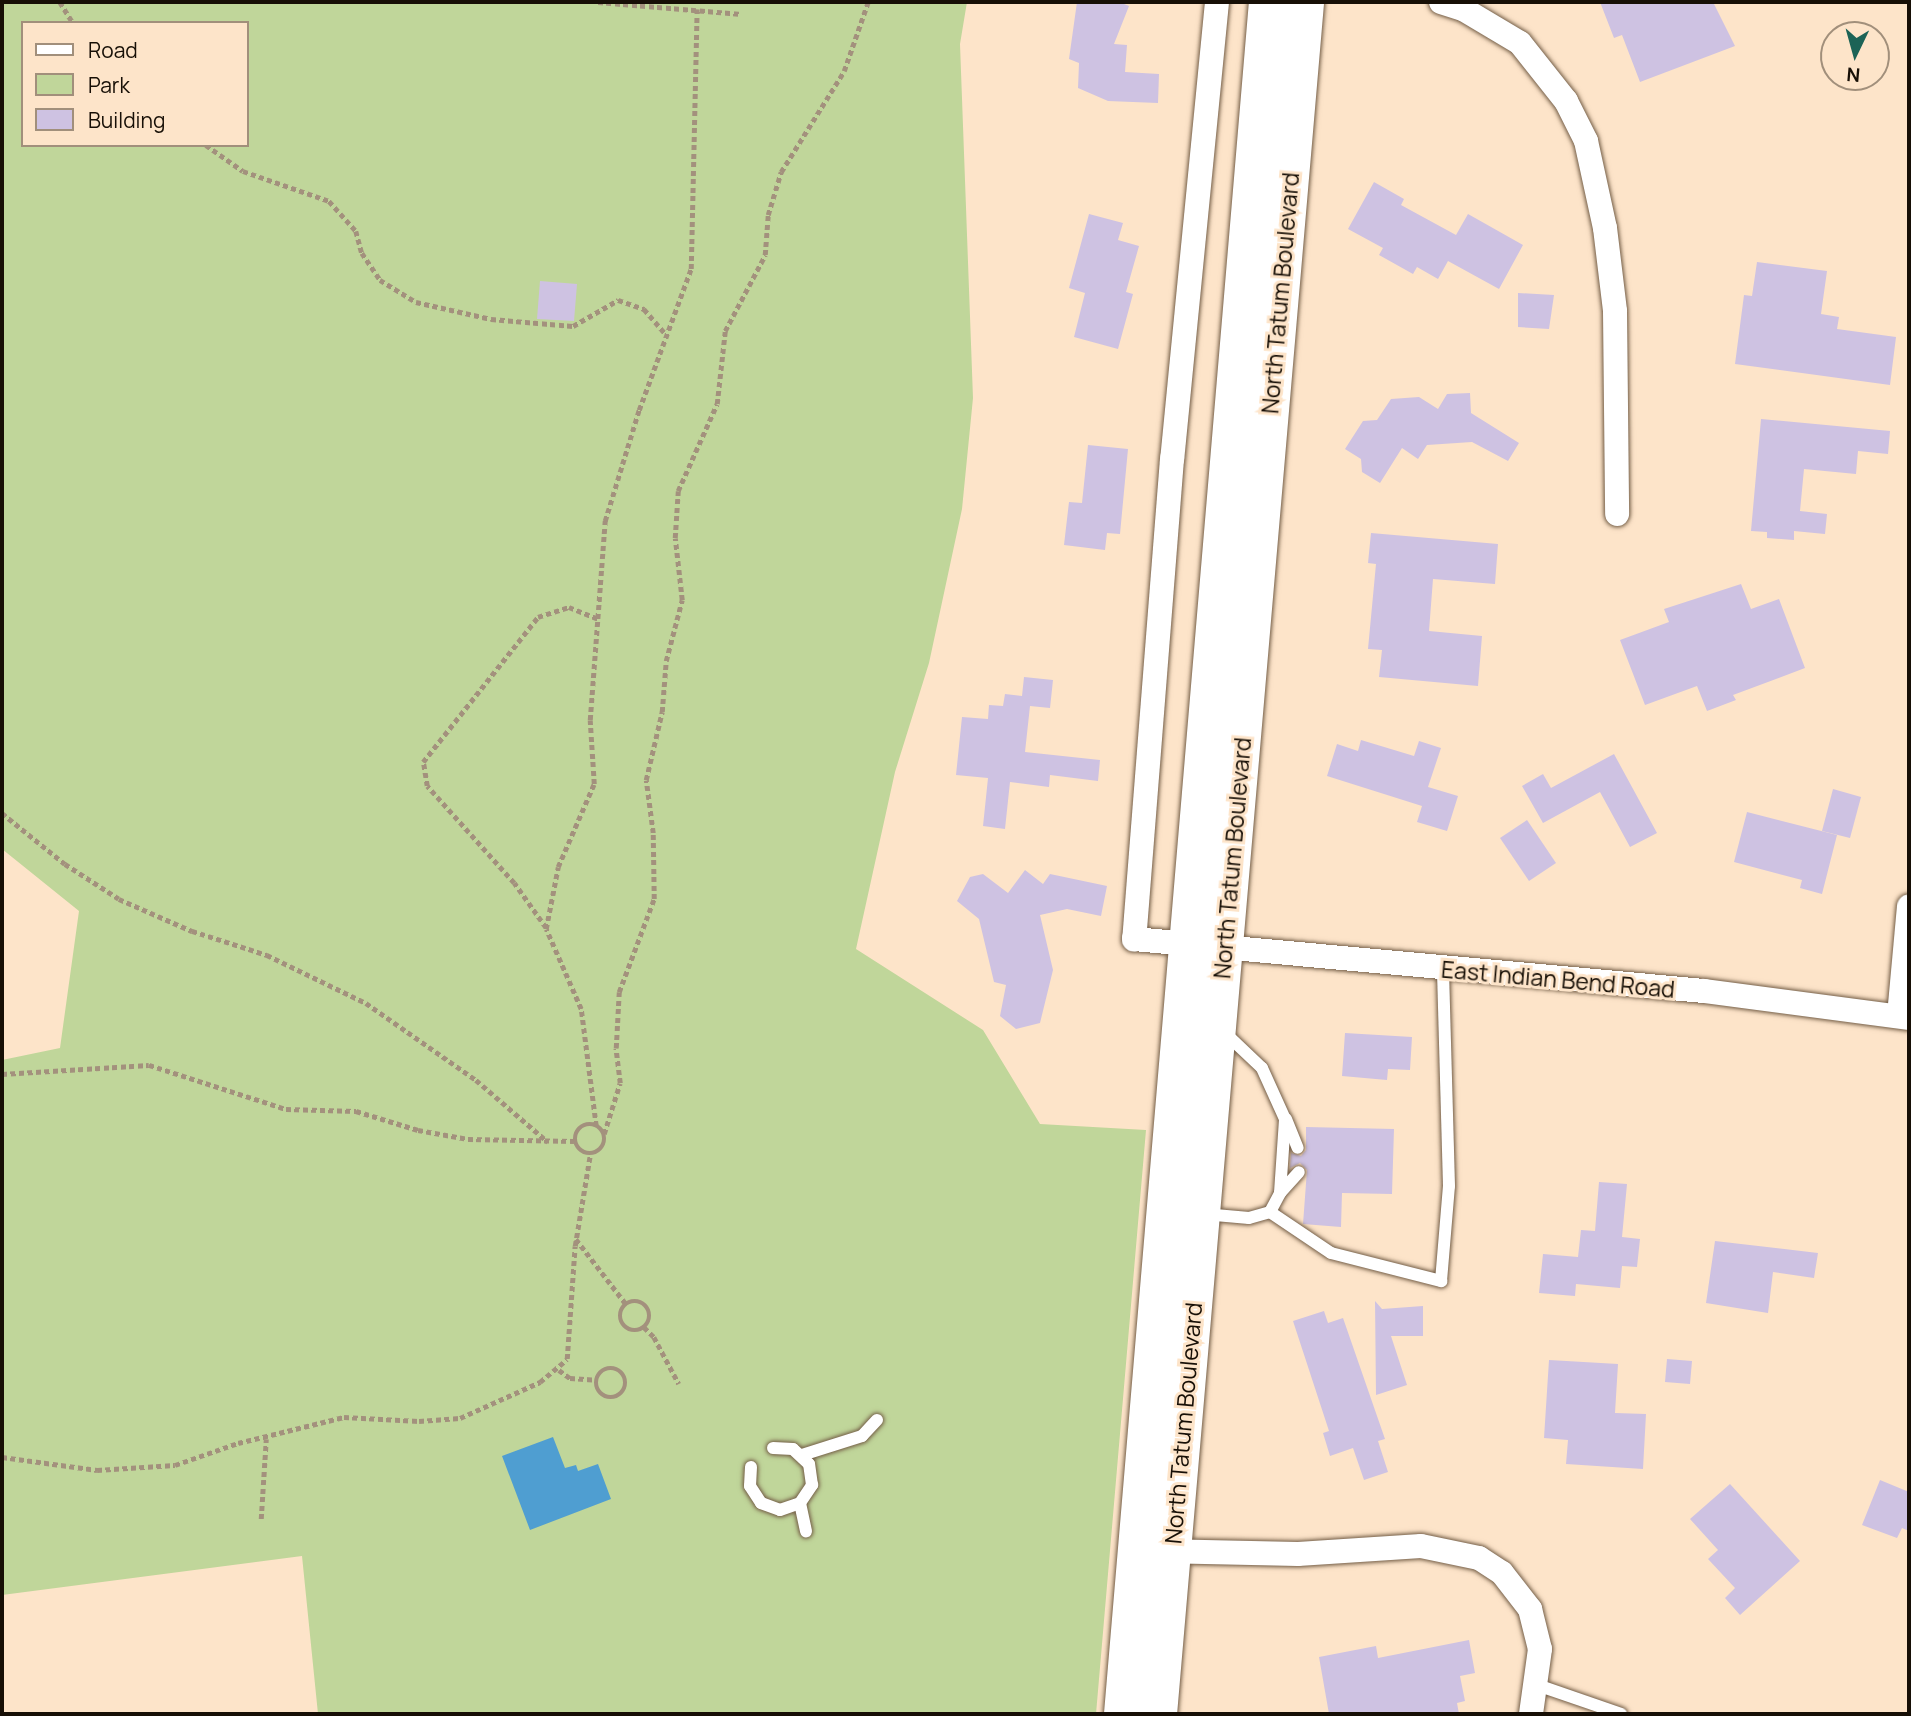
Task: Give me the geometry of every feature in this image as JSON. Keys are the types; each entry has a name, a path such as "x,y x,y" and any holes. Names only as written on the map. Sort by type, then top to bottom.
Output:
{"main road":[{"name":"North Tatum Boulevard","path":"1123,1714 1154,1551 1202,1214 1218,1026 1206,948 1268,2"},
{"name":"North Tatum Boulevard","path":"1158,1714 1154,1551 1206,948 1305,2"}],"street":[{"name":"North Tatum Boulevard","path":"1206,948 1134,939 1172,459 1217,2"},
{"path":"1441,2 1463,9 1520,43 1551,78 1586,141 1603,217 1615,311 1617,514"},
{"path":"1904,1017 1909,906"},
{"name":"East Indian Bend Road","path":"1206,948 1704,991 1904,1017"},
{"path":"1154,1551 1449,1549 1479,1558 1502,1573 1530,1609 1540,1649 1531,1714"}],"lane":[{"path":"1270,1212 1331,1253 1441,1280 1449,1186 1443,969"},
{"path":"1218,1026 1262,1068 1298,1148"},
{"path":"1280,1193 1285,1119"},
{"path":"1202,1214 1249,1218 1270,1212 1280,1193 1298,1172"},
{"path":"802,1455 853,1440 877,1420"},
{"path":"751,1466 750,1486 761,1503 780,1510 800,1503 808,1495 812,1474 802,1455 793,1449 773,1448"},
{"path":"800,1503 806,1531"},
{"path":"1537,1685 1586,1708 1621,1714"}],"path":[{"path":"60,2 72,21"},
{"path":"598,2 741,14"},
{"path":"590,1154 602,1148 620,1083 616,1048 619,992 654,899 653,833 646,780 662,712 666,661 682,600 676,538 678,491 717,404 726,331 759,272 781,173 844,71 868,2"},
{"path":"546,929 558,867 594,784 590,720 605,521 666,334 691,268 697,9"},
{"path":"209,147 243,171 329,201 356,231 362,253 380,280 416,302 491,319 573,326 618,299 645,309 666,334"},
{"path":"598,619 569,607 538,617 423,762 427,786 514,883 546,929 581,1009 596,1126 604,1134"},
{"path":"2,813 65,864 119,899 192,931 267,955 366,1003 476,1080 548,1142"},
{"path":"2,1074 149,1065 286,1108 356,1111 418,1130 468,1139 574,1141 590,1154"},
{"path":"574,1141 580,1128 596,1126"},
{"path":"2,1457 87,1469 139,1469 175,1465 238,1443 266,1439 344,1417 419,1422 460,1418 559,1370 571,1339 576,1238 590,1154"},
{"path":"576,1238 626,1304"},
{"path":"644,1328 648,1308 636,1301 626,1304 620,1313 624,1326 644,1328 654,1337 679,1384"},
{"path":"559,1370 570,1378 596,1380 612,1368 624,1376 625,1390 607,1397 596,1380"},
{"path":"261,1519 266,1439"}],"green space":[{"path":"2,2 967,2 960,44 973,398 962,509 929,663 895,772 856,949 983,1030 1040,1124 1146,1130 1096,1714 318,1714 302,1556 2,1595 2,1060 60,1048 79,911 2,849"}],"water":[{"path":"553,1437 565,1468 576,1465 578,1471 598,1464 611,1499 530,1530 502,1456"}],"building":[{"path":"1077,2 1119,2 1129,6 1114,44 1127,45 1125,72 1159,74 1158,103 1108,101 1078,88 1079,63 1069,59"},
{"path":"1600,2 1713,2 1735,46 1640,82 1622,35 1614,38"},
{"path":"1374,182 1404,199 1401,205 1456,235 1468,214 1523,245 1499,289 1448,261 1438,279 1417,267 1413,274 1379,255 1383,248 1348,229"},
{"path":"1089,214 1123,223 1118,240 1139,246 1126,292 1133,294 1118,349 1074,337 1085,293 1069,288"},
{"path":"1757,262 1827,271 1821,314 1839,317 1837,329 1896,337 1890,385 1735,364 1744,295 1752,296"},
{"path":"540,281 577,284 574,321 537,319"},
{"path":"1518,293 1554,295 1549,329 1518,327"},
{"path":"1470,393 1471,413 1519,443 1508,461 1472,442 1427,445 1418,459 1402,448 1380,483 1362,472 1361,459 1345,449 1363,421 1377,420 1391,399 1419,397 1438,409 1447,394"},
{"path":"1761,419 1890,431 1888,454 1858,451 1856,474 1804,469 1800,511 1827,514 1825,534 1794,531 1794,540 1767,538 1767,532 1751,531"},
{"path":"1088,445 1128,449 1120,534 1107,533 1105,550 1064,545 1069,502 1082,503"},
{"path":"1371,533 1498,544 1495,584 1433,579 1429,631 1482,636 1478,686 1379,677 1382,650 1368,649 1376,564 1368,563"},
{"path":"1741,584 1751,609 1779,599 1805,668 1733,695 1736,700 1707,711 1697,686 1645,705 1620,640 1669,622 1664,609"},
{"path":"1024,677 1053,680 1050,708 1030,706 1025,752 1100,760 1098,781 1050,775 1049,787 1010,782 1005,829 983,826 988,778 956,775 962,717 988,719 989,705 1003,706 1005,694 1022,696"},
{"path":"1361,740 1414,756 1419,741 1441,748 1428,787 1458,796 1447,831 1417,822 1422,806 1327,776 1337,744 1358,751"},
{"path":"1614,754 1657,833 1630,847 1600,792 1543,823 1522,786 1543,774 1551,788"},
{"path":"1833,789 1861,797 1850,838 1822,831"},
{"path":"1747,812 1837,835 1822,894 1800,888 1802,880 1734,862"},
{"path":"1527,820 1556,863 1529,881 1500,838"},
{"path":"1025,870 1043,884 1050,874 1107,886 1101,916 1067,909 1040,915 1053,970 1040,1023 1016,1029 1000,1016 1006,985 994,982 979,919 957,901 970,877 983,874 1008,893"},
{"path":"1345,1033 1412,1037 1410,1070 1388,1069 1387,1080 1342,1076"},
{"path":"1306,1127 1394,1129 1392,1194 1342,1193 1341,1227 1303,1224 1307,1170 1300,1163 1290,1168 1291,1153 1301,1156 1306,1150"},
{"path":"1599,1182 1627,1184 1622,1237 1640,1239 1637,1267 1622,1266 1620,1288 1576,1284 1575,1296 1539,1293 1543,1254 1578,1257 1581,1230 1595,1231"},
{"path":"1715,1241 1818,1253 1814,1278 1773,1272 1768,1313 1706,1303"},
{"path":"1375,1301 1382,1309 1423,1306 1423,1336 1391,1336 1407,1385 1376,1395"},
{"path":"1324,1311 1328,1323 1343,1318 1385,1439 1378,1441 1388,1472 1364,1480 1353,1448 1330,1456 1323,1433 1329,1431 1293,1321"},
{"path":"1667,1359 1692,1361 1690,1384 1665,1382"},
{"path":"1549,1360 1618,1364 1615,1413 1646,1414 1643,1469 1566,1464 1568,1440 1544,1438"},
{"path":"1880,1480 1909,1492 1909,1531 1902,1528 1897,1538 1862,1525"},
{"path":"1730,1484 1800,1561 1740,1615 1725,1598 1735,1588 1708,1559 1718,1550 1690,1519"},
{"path":"1469,1640 1475,1673 1460,1676 1465,1701 1457,1703 1459,1714 1329,1714 1319,1657 1376,1646 1378,1658"}]}
